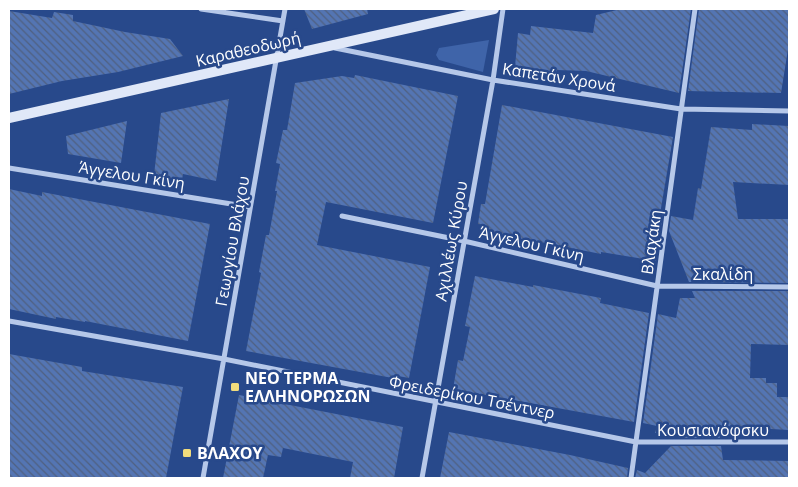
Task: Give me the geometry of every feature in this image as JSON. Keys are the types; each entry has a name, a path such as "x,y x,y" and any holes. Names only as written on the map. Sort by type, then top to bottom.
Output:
{"street":[{"path":"202,9 283,21"},
{"name":"Γεωργίου Βλάχου","path":"203,478 285,9"},
{"name":"Καραθεοδωρή","path":"9,118 494,9"},
{"name":"Αχιλλέως Κύρου","path":"422,478 493,80 503,9"},
{"name":"Βλαχάκη","path":"631,478 695,9"},
{"name":"Καπετάν Χρονά","path":"328,46 493,80 681,109 789,111"},
{"name":"Άγγελου Γκίνη","path":"9,168 250,207"},
{"name":"Άγγελου Γκίνη","path":"342,216 464,241 657,286"},
{"name":"Σκαλίδη","path":"657,286 789,287"},
{"name":"Φρειδερίκου Τσέντνερ","path":"9,322 224,360 636,442"},
{"name":"Κουσιανόφσκυ","path":"636,442 789,442"}],"shaded area":[{"path":"489,40 483,72 439,60 436,55 439,48"}],"building":[{"path":"304,9 367,9 368,14 312,29"},
{"path":"621,9 691,9 679,93 586,71 557,70 556,77 529,74 530,68 515,67 518,33 530,35 531,26 593,33 596,15"},
{"path":"699,9 789,9 789,43 781,93 688,91"},
{"path":"9,11 52,18 54,12 73,15 73,21 170,39 183,56 118,72 62,81 9,94"},
{"path":"355,75 458,96 433,223 326,202 317,245 430,267 409,378 398,376 398,379 246,351 261,273 259,272 266,235 269,235 277,191 275,191 280,164 276,163 283,130 287,130 295,83 342,76 354,78"},
{"path":"229,99 216,181 183,174 182,180 154,175 161,113"},
{"path":"502,105 673,137 660,214 663,215 656,261 601,252 601,254 483,233 485,225 478,224 481,204 485,204"},
{"path":"127,121 121,163 68,154 66,136"},
{"path":"752,124 789,126 789,185 733,182 738,219 789,219 789,283 689,282 669,231 671,216 693,220 698,188 701,189 711,127 752,130"},
{"path":"9,189 42,196 42,192 210,224 188,341 85,321 56,317 56,319 9,309"},
{"path":"475,276 601,298 600,303 649,313 634,422 453,389 458,360 463,361 470,327 465,326"},
{"path":"692,291 789,291 789,345 751,344 750,378 766,378 766,383 777,383 777,397 789,397 789,430 718,426 720,438 679,438 684,433 655,433 657,426 643,423 658,314 676,318 680,298 695,298"},
{"path":"9,354 82,367 82,371 183,387 166,478 9,478"},
{"path":"239,395 403,427 394,478 350,478 353,462 283,448 281,457 268,455 263,478 223,478"},
{"path":"449,432 628,468 627,478 440,478"},
{"path":"671,446 721,446 723,460 789,461 789,478 635,478 637,470 645,473"}],"place":[{"name":"ΝΕΟ ΤΕΡΜΑ ΕΛΛΗΝΟΡΩΣΩΝ","path":"235,387"},
{"name":"ΒΛΑΧΟΥ","path":"187,453"}]}
